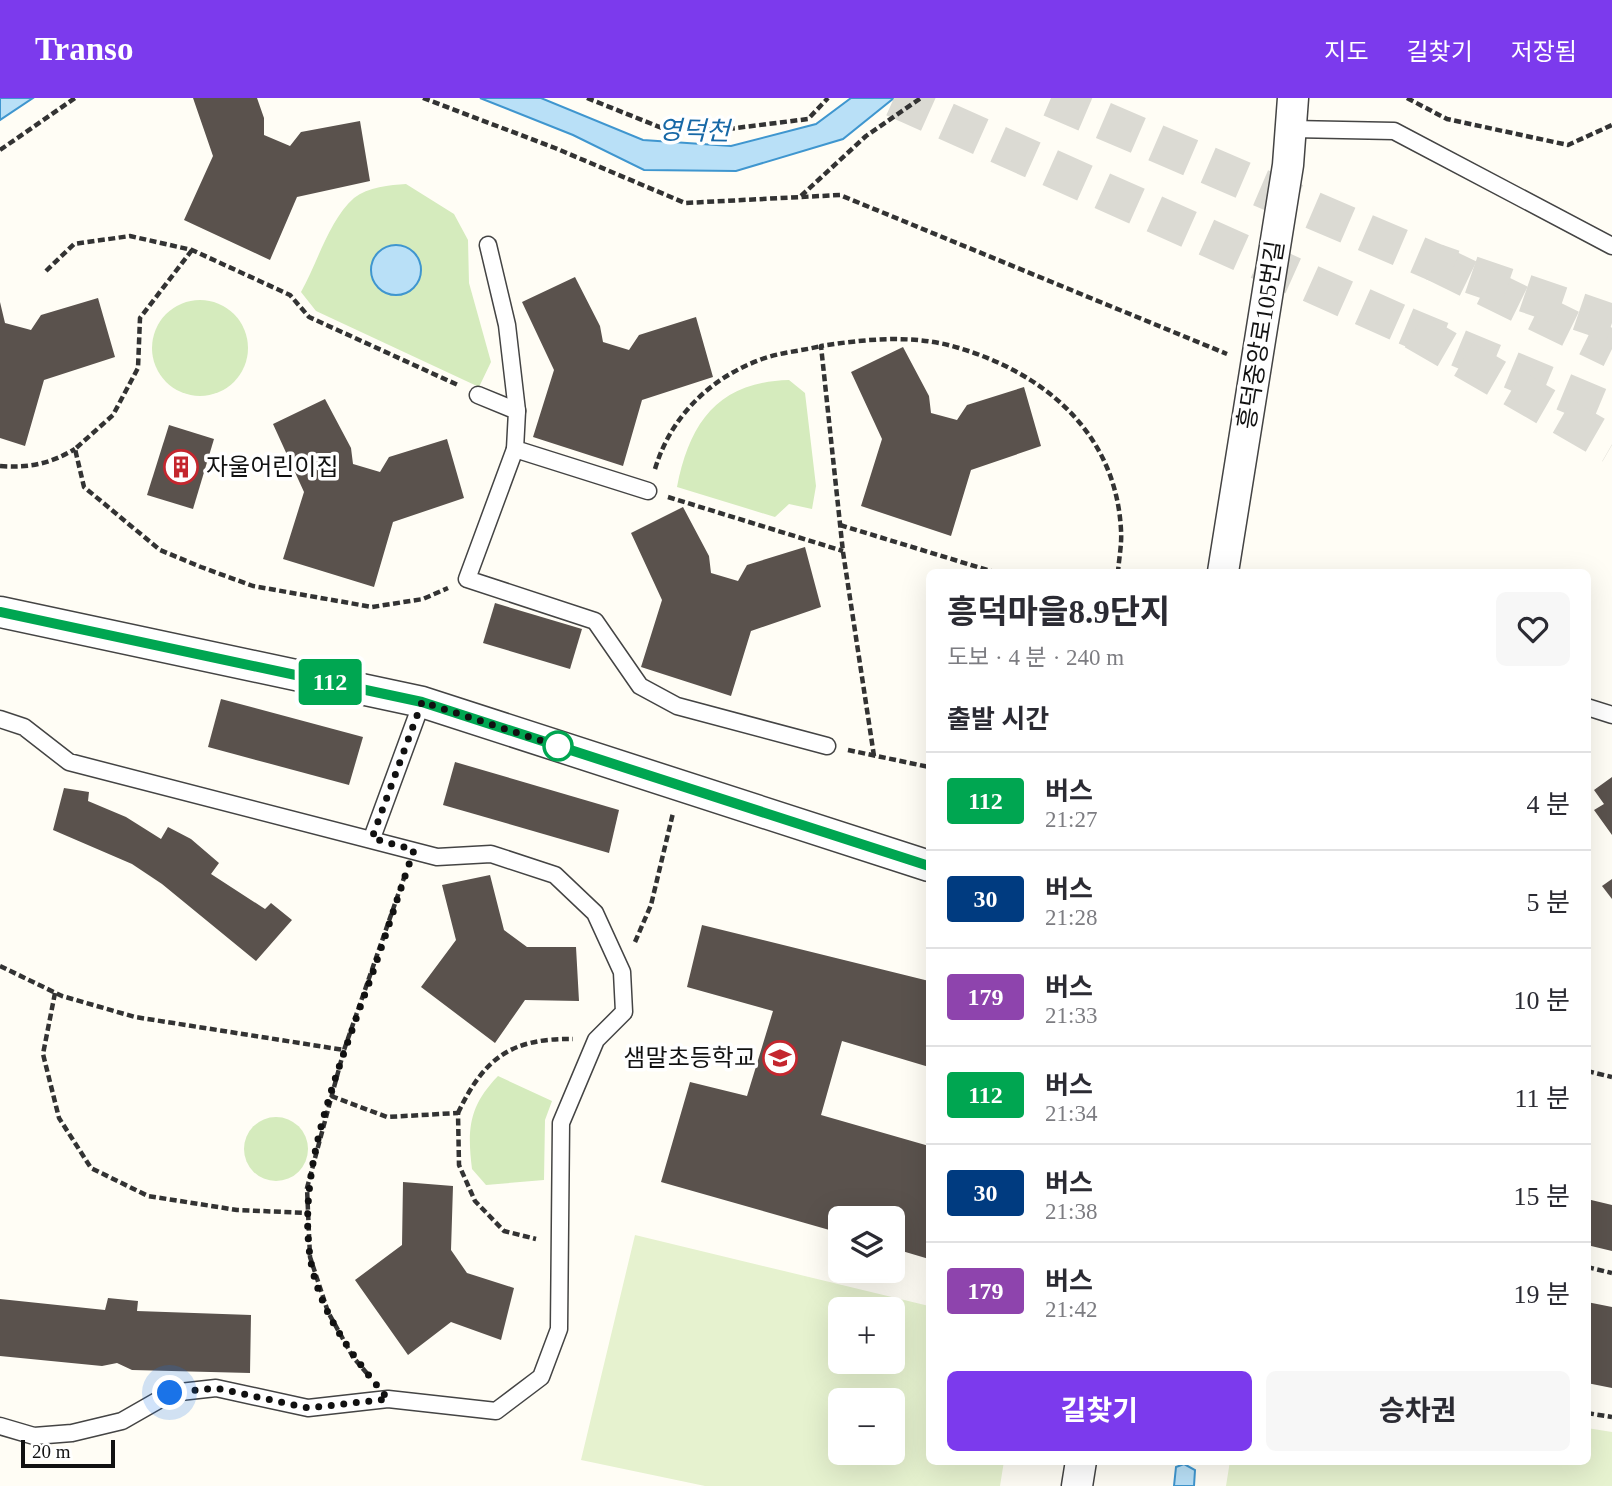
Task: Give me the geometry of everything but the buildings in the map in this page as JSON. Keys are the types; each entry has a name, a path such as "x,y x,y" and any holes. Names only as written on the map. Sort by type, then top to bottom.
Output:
{"street":[{"name":"흥덕중앙로105번길","path":"1223,569 1292,129 1293,98"},
{"path":"0,612 422,702 926,865"},
{"path":"1077,1486 1080,1465"}],"lane":[{"path":"1292,129 1394,131 1612,246"},
{"path":"488,245 507,325 517,411 515,449 467,579 595,621 640,686 677,706 827,746"},
{"path":"478,395 517,411"},
{"path":"515,449 648,491"},
{"path":"372,838 422,702"},
{"path":"1591,708 1612,715"},
{"path":"0,719 24,727 69,762 372,838 437,857 491,854 555,875 595,913 622,972 624,1012 596,1040 561,1123 559,1329 541,1377 496,1411 388,1399 308,1408 216,1388 170,1393 122,1421 72,1433 34,1436 0,1426"}],"path":[{"path":"0,150 75,98"},
{"path":"423,98 555,148 685,203 840,195 1256,366"},
{"path":"587,98 667,130 728,129 808,118 828,98"},
{"path":"800,197 866,136 920,98"},
{"path":"1407,98 1447,119 1567,145 1612,125"},
{"path":"46,271 74,244 130,236 192,250 290,295 309,317 478,395"},
{"path":"0,466 27,468 55,460 75,449 113,415 138,368 140,318 192,250"},
{"path":"843,552 648,491 661,450 677,418 706,391 763,359 868,339 910,340 958,347 1042,386 1084,424 1112,483 1121,530 1118,569"},
{"path":"821,346 843,552 874,755"},
{"path":"75,449 84,487 160,550 253,586 372,607 423,599 467,579"},
{"path":"840,523 985,569"},
{"path":"827,746 926,766"},
{"path":"622,972 650,905 680,785"},
{"path":"388,1399 353,1357 328,1312 310,1257 307,1188 344,1050 414,850"},
{"path":"0,966 55,993 135,1017 344,1050"},
{"path":"55,993 43,1054 59,1118 90,1168 148,1196 237,1210 309,1213"},
{"path":"559,1245 504,1231 475,1201 459,1165 458,1113 473,1082 496,1056 544,1038 596,1040"},
{"path":"1591,1072 1612,1077"},
{"path":"331,1096 387,1117 458,1113"},
{"path":"1591,1269 1612,1273"},
{"path":"1591,1414 1612,1417"}],"green space":[{"path":"406,184 454,214 468,240 469,283 491,362 479,387 316,311 301,292 330,230 345,207 360,194 372,189"},
{"path":"200,300 218,304 234,314 244,330 248,348 244,366 234,382 218,392 200,396 182,392 166,382 156,366 152,348 156,330 166,314 182,304"},
{"path":"789,380 805,393 816,486 812,509 789,504 775,517 677,487 690,443 711,410 743,388"},
{"path":"498,1076 552,1101 545,1120 544,1180 486,1185 472,1169 472,1119 481,1098"},
{"path":"270,1117 282,1117 299,1126 306,1137 306,1161 299,1172 282,1181 270,1181 258,1176 249,1167 244,1155 244,1143 249,1131 258,1122"},
{"path":"635,1235 892,1297 828,1297 828,1374 905,1374 905,1300 926,1305 926,1465 1003,1465 1000,1486 705,1486 581,1460"},
{"path":"1591,1429 1612,1432 1612,1486 1226,1486 1229,1465 1591,1465"}],"water":[{"path":"0,98 33,98 0,120"},
{"path":"480,98 541,98 643,140 731,146 816,124 851,98 894,98 843,139 736,171 644,170 573,135"},
{"path":"396,245 413,253 421,270 413,287 396,295 379,287 371,270 379,253"},
{"path":"1186,1465 1195,1470 1194,1486 1174,1486 1176,1467"}],"tunnel":[{"path":"894,98 1406,326 1612,445"},
{"path":"1051,98 1434,262 1612,323"},
{"path":"1434,262 1612,349"},
{"path":"1406,326 1612,412"}],"bus line":[{"name":"112","path":"0,612 422,702 926,865"}],"place":[{"name":"자울어린이집","path":"181,467"},
{"name":"샘말초등학교","path":"780,1058"}],"route":[{"path":"170,1393 216,1388 308,1408 388,1399 353,1357 328,1312 310,1257 307,1188 344,1050 414,850 372,838 422,702 558,746"}],"water label":[{"name":"영덕천","path":"694,131"}]}
